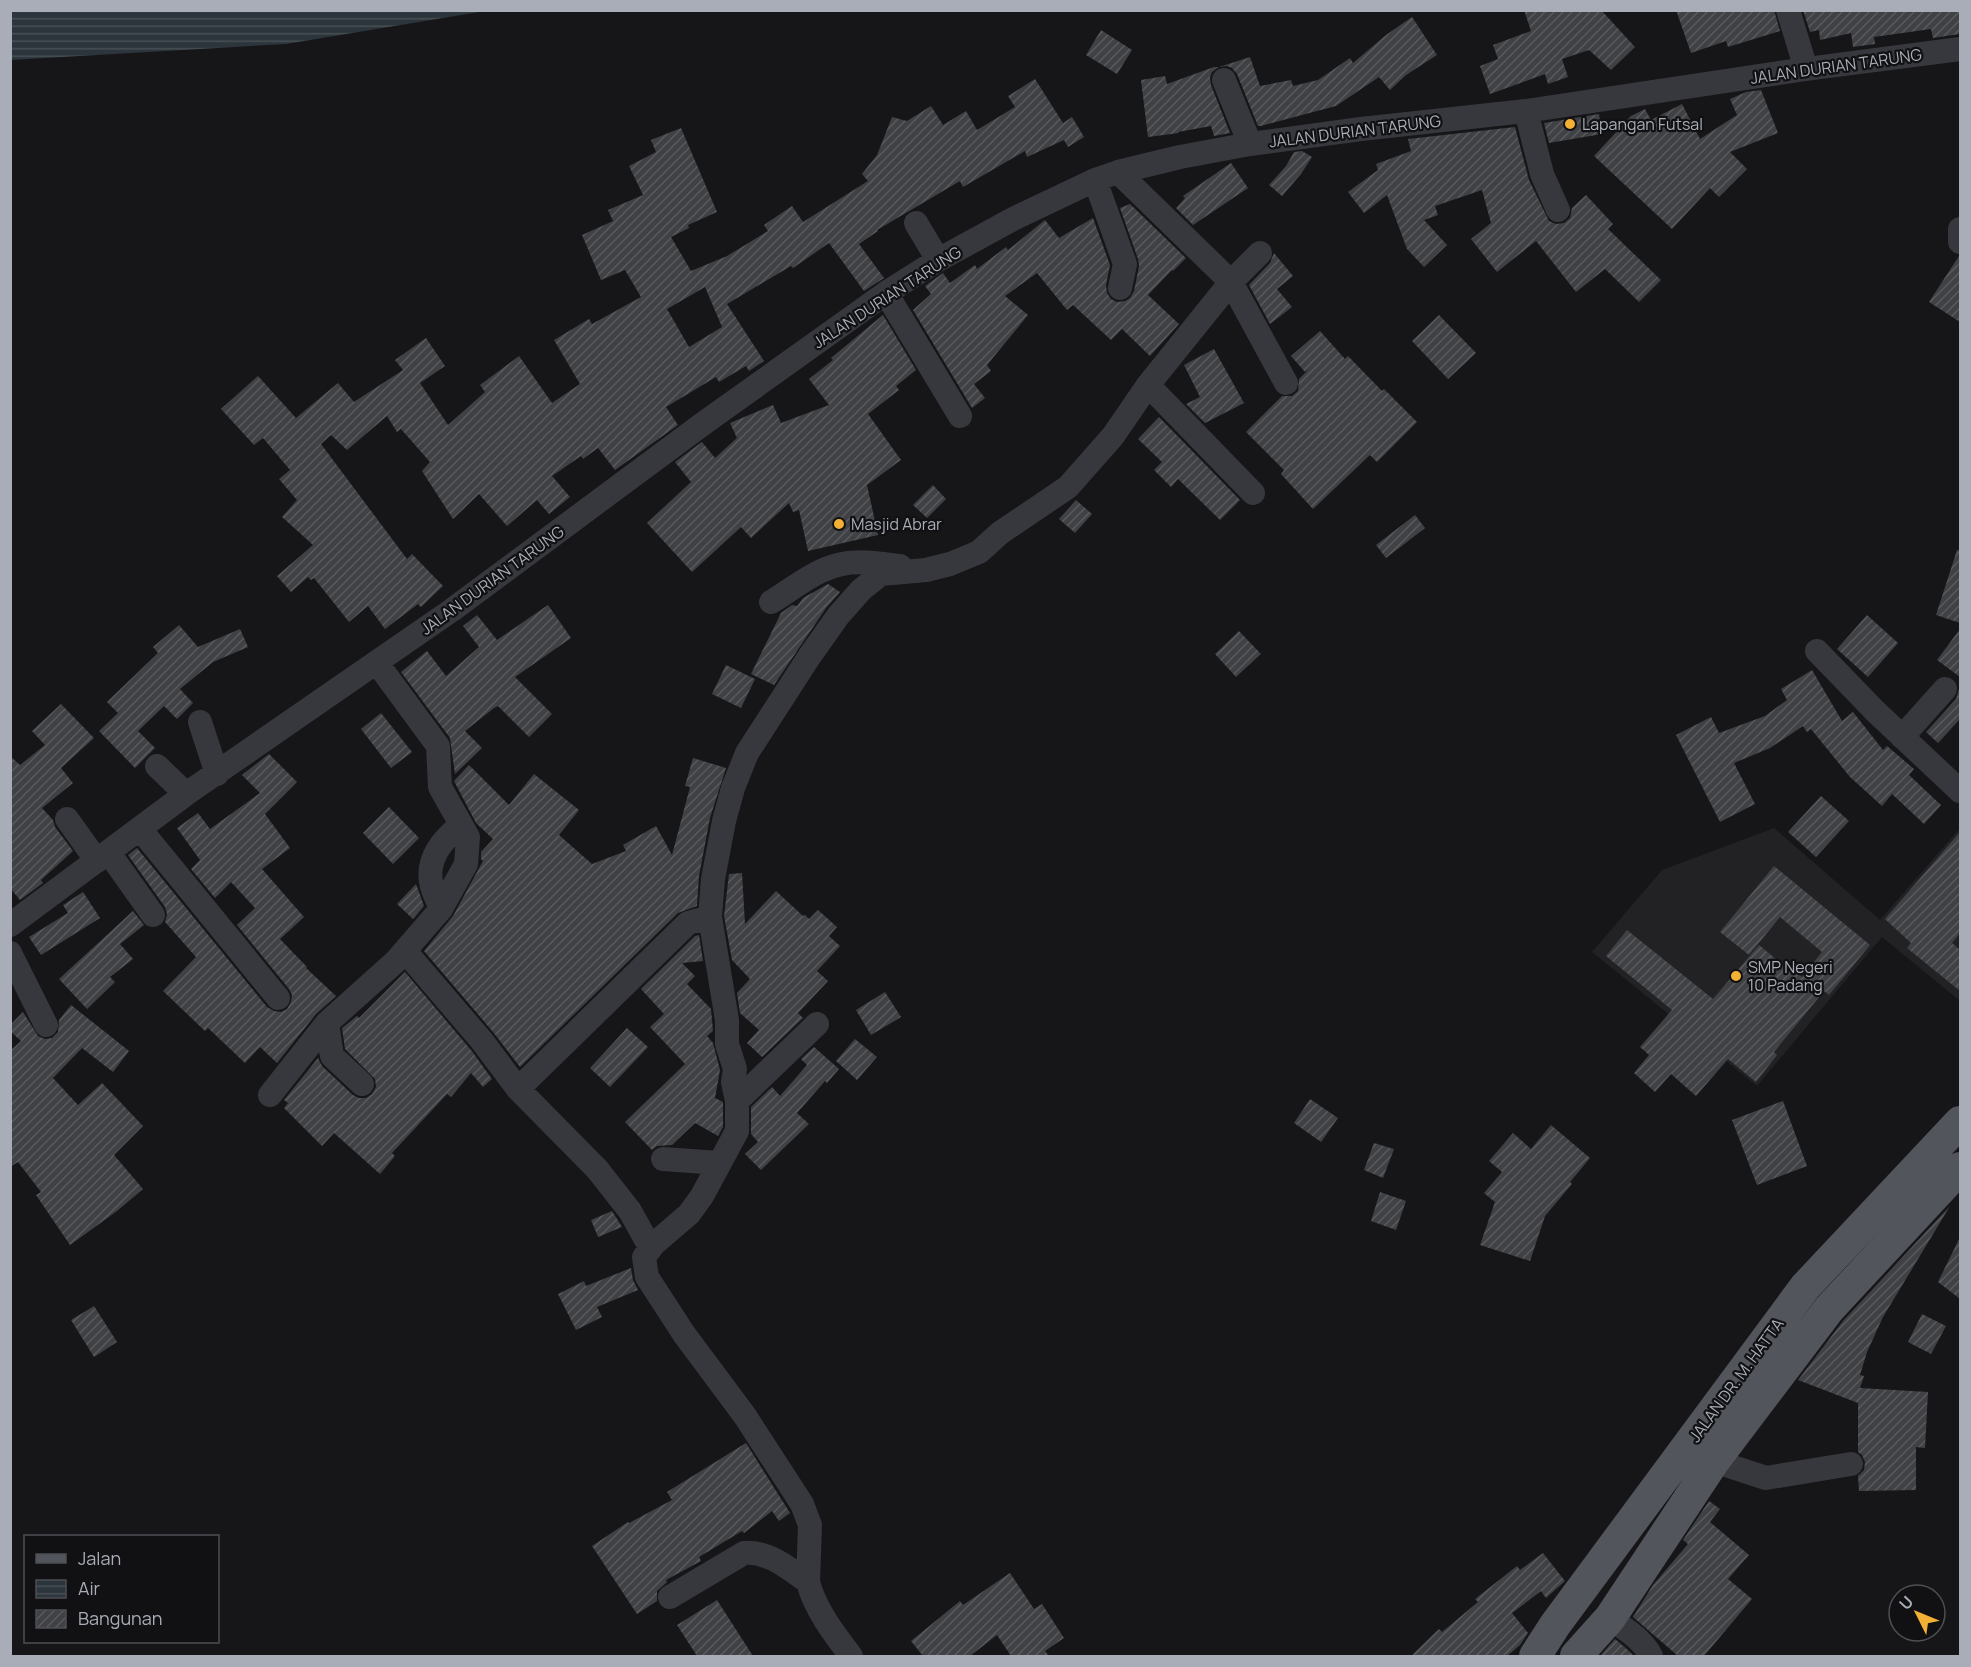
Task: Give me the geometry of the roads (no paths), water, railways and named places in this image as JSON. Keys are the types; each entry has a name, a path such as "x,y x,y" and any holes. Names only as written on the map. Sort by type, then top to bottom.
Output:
{"main road":[{"name":"JALAN DR. M. HATTA","path":"1534,1656 1805,1287 1960,1122"},
{"name":"JALAN DR. M. HATTA","path":"1576,1656 1610,1618 1714,1461 1829,1309 1960,1168"}],"street":[{"path":"1788,10 1806,69"},
{"name":"JALAN DURIAN TARUNG","path":"10,925 186,794 452,610 704,423 886,294 938,260 1013,219 1095,180 1180,157 1250,144 1526,111 1806,69 1960,49"},
{"path":"1224,80 1250,144"},
{"path":"1526,111 1542,174 1558,210"},
{"path":"1118,172 1231,282 1286,383"},
{"path":"1095,180 1125,264 1120,288"},
{"path":"916,224 938,260"},
{"path":"1960,229 1960,242"},
{"path":"851,1656 821,1613 808,1582 810,1525 802,1504 745,1416 684,1334 647,1277 644,1257 654,1244 689,1214 702,1196 737,1131 737,1101 733,1082 735,1069 728,1044 727,1020 710,917 713,879 733,788 747,753 821,640 861,590 881,574 926,570 950,564 979,552 1000,533 1068,487 1113,436 1148,385 1231,282 1260,253"},
{"path":"886,294 960,416"},
{"path":"1148,385 1253,493"},
{"path":"771,602 821,570 844,563 877,563 926,570"},
{"path":"1817,651 1902,737 1960,791"},
{"path":"270,1095 327,1023 387,970 441,909 466,864 468,837 440,787 438,746 377,663"},
{"path":"1902,737 1945,689"},
{"path":"200,722 217,774"},
{"path":"157,766 186,794"},
{"path":"67,819 153,915"},
{"path":"441,909 430,882 431,866 436,850 446,836 461,825"},
{"path":"140,829 278,998"},
{"path":"518,1089 688,923 710,917"},
{"path":"405,951 482,1041 518,1089 597,1168 630,1211 646,1240 654,1244"},
{"path":"10,953 46,1026"},
{"path":"327,1023 332,1056 362,1084"},
{"path":"737,1101 817,1024"},
{"path":"663,1159 718,1163"},
{"path":"1714,1461 1766,1478 1851,1464"},
{"path":"670,1597 744,1553 755,1552 769,1556 808,1582"},
{"path":"1610,1618 1636,1637 1651,1656"}],"water":[{"path":"11,10 485,11 286,44 11,60"}],"place":[{"name":"Lapangan Futsal","path":"1570,124"},
{"name":"Masjid Abrar","path":"839,524"},
{"name":"SMP Negeri 10 Padang","path":"1736,976"}]}
